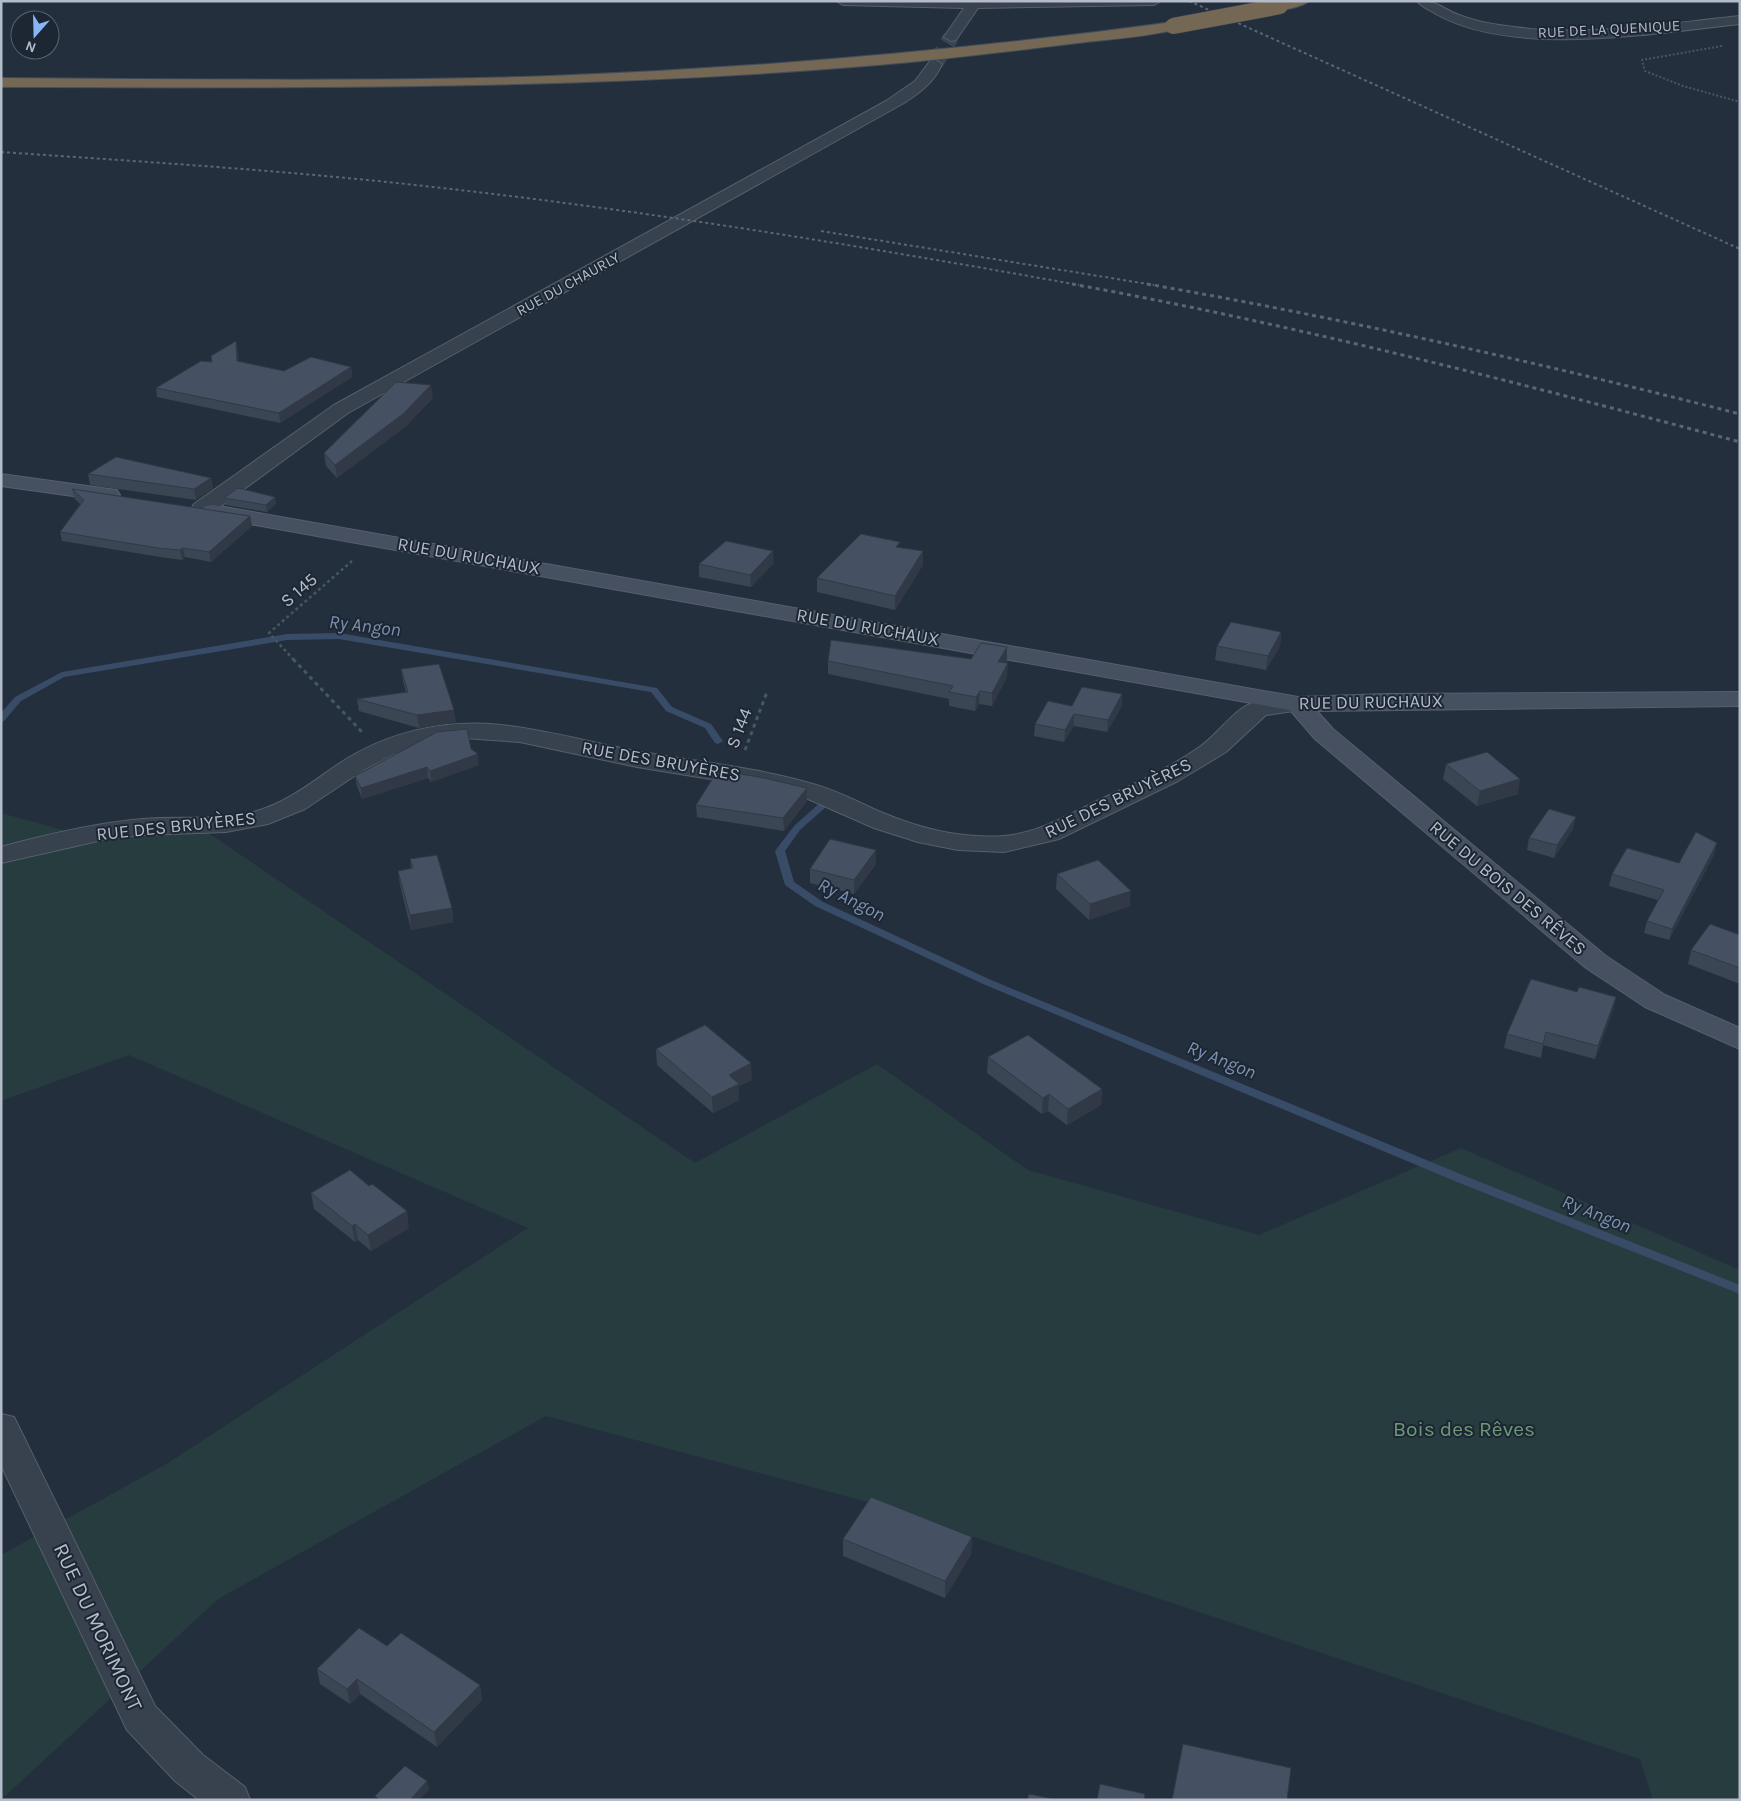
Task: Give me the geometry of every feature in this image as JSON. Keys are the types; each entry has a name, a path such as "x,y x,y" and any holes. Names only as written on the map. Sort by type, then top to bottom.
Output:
{"highway":[{"path":"1,82 330,83 624,77 880,61 1053,43 1167,22 1251,1"},
{"path":"1,73 338,74 621,68 877,52 1167,22 1280,6 1302,1"}],"street":[{"path":"843,1 974,4 1152,2"},
{"name":"RUE DE LA QUENIQUE","path":"1424,1 1437,11 1482,28 1547,35 1740,20"},
{"path":"951,37 974,4"},
{"name":"RUE DU CHAURLY","path":"192,508 341,409 911,92 931,74 935,64"},
{"path":"1,480 125,498"},
{"name":"RUE DU RUCHAUX","path":"192,508 1201,685 1298,704 1388,701 1740,699"},
{"name":"RUE DES BRUYÈRES","path":"1,855 64,839 102,833 141,828 221,824 259,819 305,799 380,750 417,736 478,731 520,736 635,759 736,774 811,791 884,822 940,840 987,845 1009,844 1031,839 1065,827 1178,771 1217,747 1260,707 1298,704"},
{"name":"RUE DU BOIS DES RÊVES","path":"1298,704 1324,734 1514,896 1596,962 1655,1001 1740,1040"},
{"name":"RUE DU MORIMONT","path":"1,1427 141,1718 189,1768 230,1800"}],"path":[{"path":"1728,45 1642,60 1645,71 1683,86 1740,102"},
{"name":"S 145","path":"348,565 269,633 380,750"},
{"name":"S 144","path":"736,774 767,692"}],"green space":[{"name":"Bois des Rêves","path":"1,813 74,833 207,832 695,1163 877,1064 1028,1170 1259,1235 1461,1148 1740,1270 1740,1800 1653,1800 1640,1759 872,1503 546,1416 218,1599 1,1800 1,1555 168,1463 528,1228 129,1055 1,1101"}],"building":[{"path":"236,341 237,361 284,371 311,357 351,367 279,413 156,388 201,361 212,362 211,356"},
{"path":"396,382 431,385 403,414 335,465 324,453"},
{"path":"116,457 211,478 194,489 88,474"},
{"path":"238,488 275,497 266,505 224,498"},
{"path":"72,489 250,516 209,552 183,548 180,550 158,548 60,532 84,500"},
{"path":"861,534 900,542 896,547 923,551 895,596 817,578"},
{"path":"726,541 773,551 750,575 699,564"},
{"path":"1231,622 1281,632 1268,656 1217,646"},
{"path":"831,640 971,659 981,643 1007,647 998,662 1008,663 992,693 980,691 976,697 949,692 953,686 828,661"},
{"path":"439,664 454,710 417,715 357,699 408,692 401,669"},
{"path":"1082,687 1122,694 1108,720 1074,714 1065,730 1035,724 1048,701 1072,706"},
{"path":"467,729 471,749 478,754 430,771 427,767 361,788 355,776 437,732"},
{"path":"1487,752 1520,779 1480,791 1446,764"},
{"path":"718,770 807,788 783,818 696,805"},
{"path":"1549,809 1576,817 1557,845 1529,838"},
{"path":"1696,832 1717,843 1672,929 1647,921 1664,890 1612,874 1627,848 1679,863"},
{"path":"830,839 876,850 854,880 810,869"},
{"path":"437,855 452,908 410,915 398,871 413,868 410,859"},
{"path":"1098,860 1131,891 1090,904 1057,874"},
{"path":"1710,924 1740,935 1740,968 1691,950"},
{"path":"1531,979 1577,992 1579,987 1616,997 1598,1046 1546,1032 1543,1044 1507,1034"},
{"path":"705,1025 751,1063 729,1075 739,1084 712,1097 656,1049"},
{"path":"1028,1035 1102,1089 1068,1109 1049,1094 1043,1098 988,1057"},
{"path":"350,1170 369,1186 372,1184 407,1211 368,1235 355,1224 352,1226 311,1193"},
{"path":"871,1497 972,1537 945,1581 843,1539"},
{"path":"359,1628 387,1646 401,1633 480,1685 434,1732 357,1679 347,1689 317,1669"},
{"path":"1183,1744 1291,1768 1287,1800 1172,1800"},
{"path":"405,1766 427,1781 410,1800 380,1800 375,1796"},
{"path":"1100,1784 1145,1794 1144,1800 1097,1800"},
{"path":"1029,1794 1059,1800 1027,1800"}],"waterway":[{"name":"Ry Angon","path":"1,719 18,699 62,675 287,637 339,636 654,690 669,709 708,726 718,741"},
{"name":"Ry Angon","path":"824,804 797,828 780,851 789,883 819,904 987,982 1466,1181 1740,1290"}],"tunnel":[{"path":"935,64 951,37"}],"railway":[{"path":"1189,1 1740,249"},
{"path":"1,152 277,172 387,182 522,198 761,231 1079,285"},
{"path":"821,231 1154,285"},
{"path":"1072,284 1324,336 1574,398 1740,442"},
{"path":"1147,284 1445,343 1740,414"}]}
